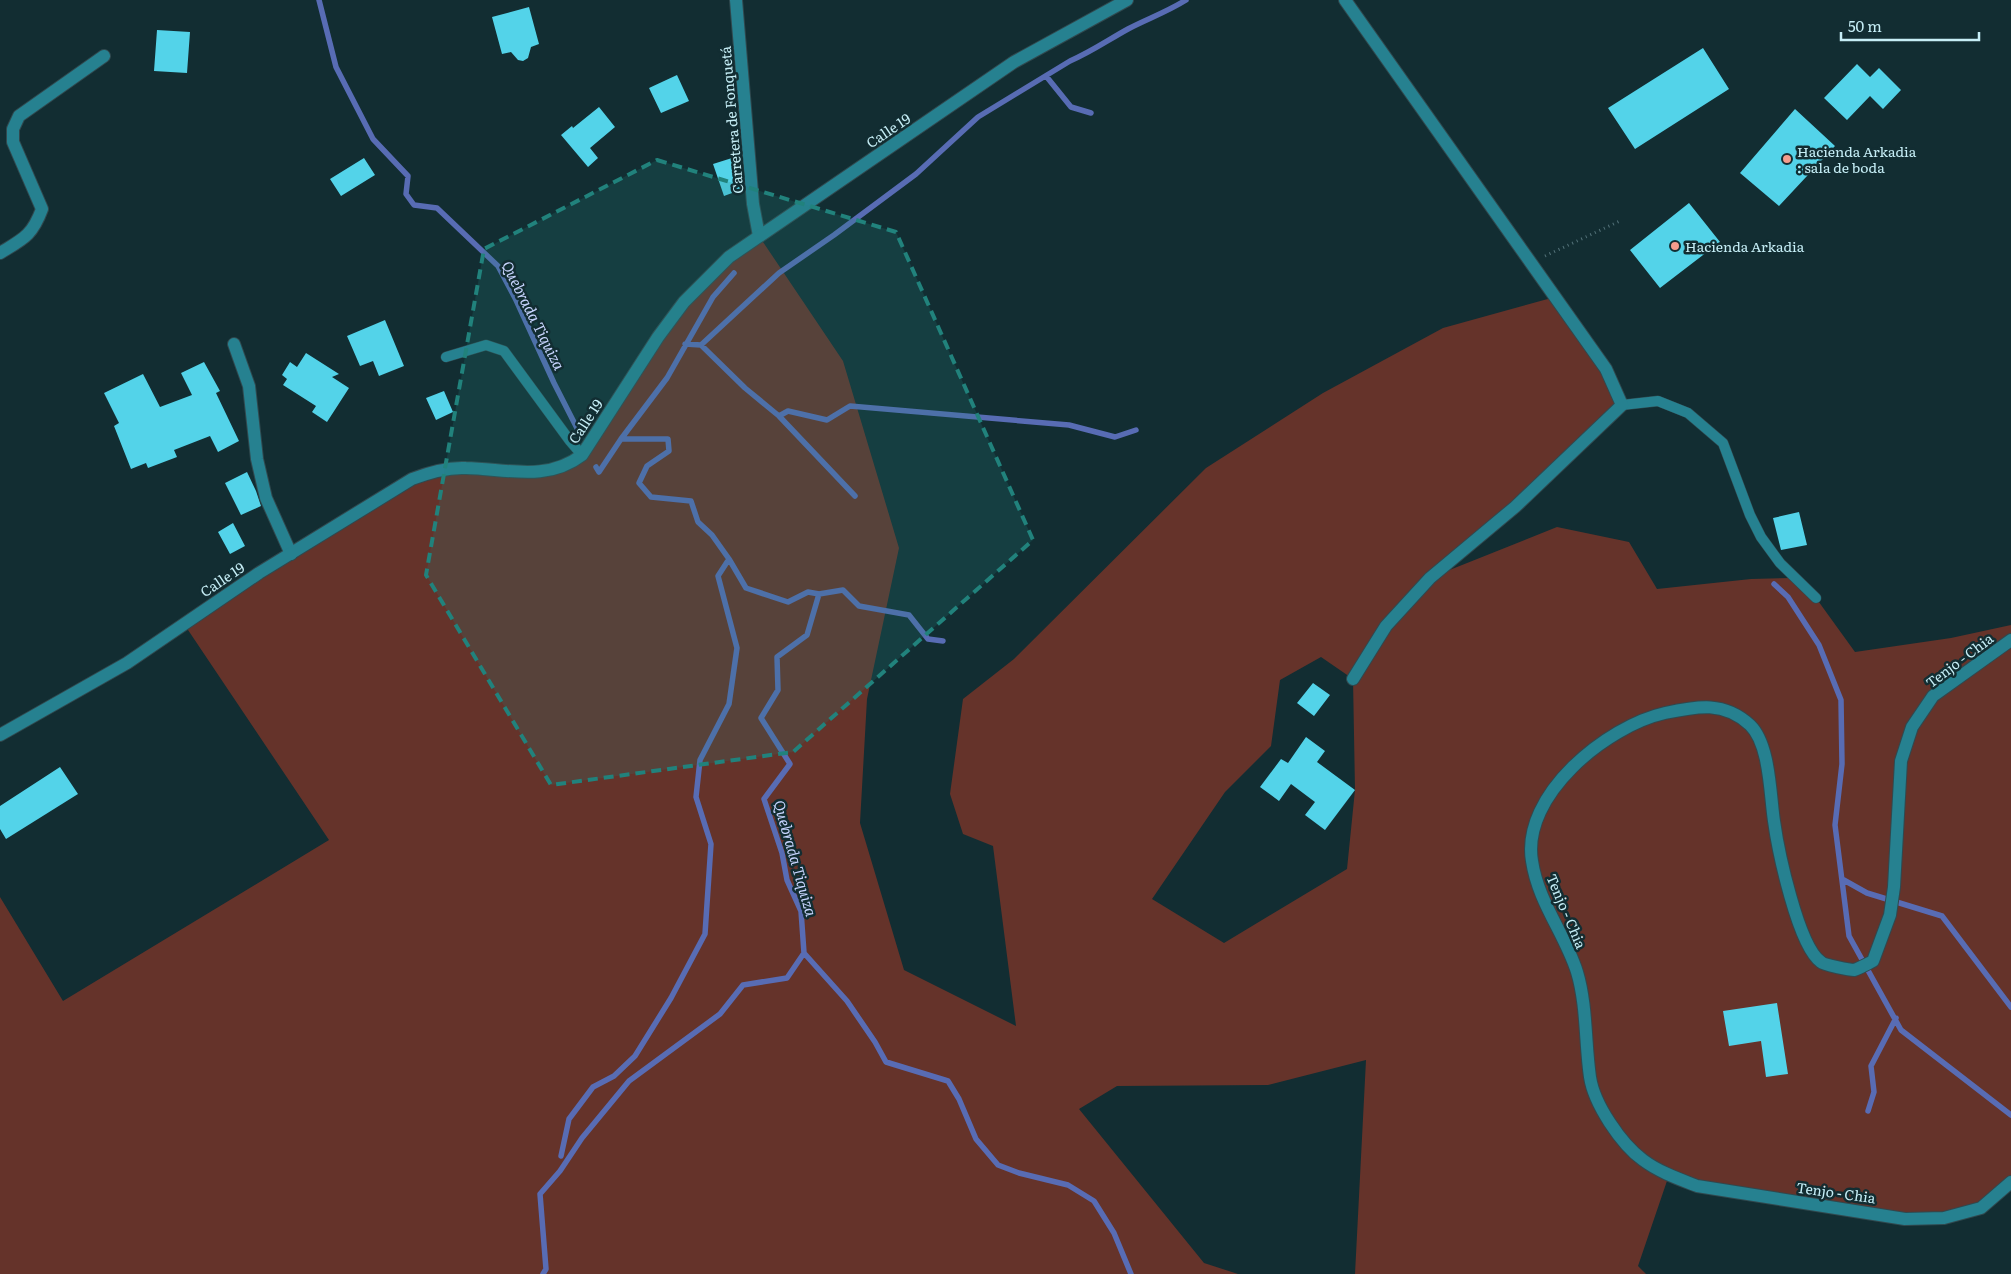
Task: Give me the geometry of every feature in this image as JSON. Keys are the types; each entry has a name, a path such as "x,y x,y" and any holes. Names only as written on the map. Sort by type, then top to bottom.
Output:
{"street":[{"name":"Carretera de Fonquetá","path":"736,0 754,204 759,236"},
{"name":"Calle 19","path":"0,735 127,663 258,572 291,554 412,479 435,470 464,468 545,472 571,464 582,454 658,337 684,302 729,257 1014,62 1127,0"},
{"path":"1346,0 1606,369 1622,405 1515,507 1430,578 1386,626 1353,679"},
{"path":"0,253 26,238 36,225 42,209 13,142 13,129 19,116 104,56"},
{"path":"234,344 249,386 257,459 266,498 291,554"},
{"name":"Tenjo - Chia","path":"2011,640 1933,696 1912,727 1901,761 1894,887 1890,915 1873,961 1853,970 1821,962 1806,943 1793,906 1776,834 1765,758 1761,743 1752,727 1736,714 1721,708 1708,706 1663,713 1632,724 1594,747 1558,783 1540,810 1532,837 1531,859 1538,888 1577,973 1590,1080 1602,1110 1622,1140 1642,1160 1669,1175 1697,1186 1905,1218 1944,1218 1981,1208 2011,1182"}],"lane":[{"path":"446,358 486,345 504,351 570,441 582,454"},
{"path":"1622,405 1658,400 1688,413 1723,443 1750,516 1764,543 1780,563 1816,598"}],"path":[{"path":"1530,262 1622,220"}],"highlighted area":[{"path":"657,160 896,232 1033,540 793,752 551,785 426,575 484,249"}],"shaded area":[{"path":"759,236 843,361 899,548 867,699 860,823 904,970 1016,1026 993,846 963,834 950,794 963,699 1014,659 1206,468 1323,393 1443,328 1555,297 1622,405 1432,577 1557,527 1629,542 1657,589 1751,579 1793,578 1816,598 1855,652 1951,638 2011,625 2011,1182 1981,1208 1905,1219 1669,1175 1638,1266 1646,1274 1355,1274 1366,1060 1268,1085 1117,1086 1079,1109 1204,1263 1238,1274 0,1274 0,897 63,1001 329,840 184,624 435,470 527,471 571,464 684,302","holes":["1321,657 1353,679 1355,790 1347,869 1224,943 1152,899 1225,792 1271,746 1280,680"]}],"building":[{"path":"529,7 539,44 531,47 528,58 523,61 518,60 511,52 502,54 492,17"},
{"path":"157,30 190,32 187,73 154,71"},
{"path":"1703,48 1729,89 1635,149 1608,108"},
{"path":"1857,64 1870,77 1879,68 1901,90 1883,109 1870,96 1847,120 1824,98"},
{"path":"677,75 689,101 661,113 649,88"},
{"path":"599,107 615,127 590,148 598,158 588,167 561,135"},
{"name":"Hacienda Arkadia : sala de boda","path":"1795,109 1835,146 1779,206 1740,173"},
{"path":"364,158 375,175 341,196 330,179"},
{"path":"732,158 743,189 724,196 713,164"},
{"name":"Hacienda Arkadia","path":"1689,203 1720,242 1660,288 1630,250"},
{"path":"385,320 404,366 379,376 373,361 360,366 347,336"},
{"path":"306,353 339,374 332,377 349,388 327,422 312,412 316,406 283,385 287,379 282,375 290,362 297,367"},
{"path":"204,362 220,391 216,393 239,441 218,452 210,436 174,450 177,457 148,468 146,463 131,469 114,426 119,423 104,393 143,374 160,407 192,395 181,373"},
{"path":"444,391 453,412 436,420 426,398"},
{"path":"247,472 261,506 241,515 225,483"},
{"path":"1799,512 1807,545 1781,550 1773,518"},
{"path":"233,523 245,546 230,554 218,532"},
{"path":"1313,683 1330,695 1314,716 1297,703"},
{"path":"1306,737 1325,751 1317,762 1355,790 1325,830 1305,815 1315,802 1291,784 1279,801 1260,787 1281,759 1288,763"},
{"path":"60,767 78,794 6,839 0,829 0,806"},
{"path":"1777,1003 1788,1074 1766,1077 1761,1041 1729,1046 1723,1011"}],"waterway":[{"name":"Quebrada Tiquiza","path":"319,0 336,67 373,139 408,176 406,194 414,205 437,208 498,266 581,436"},
{"path":"701,345 779,273 916,174 978,117 1070,61 1186,0"},
{"path":"1046,76 1071,107 1091,113"},
{"path":"621,439 667,378 713,297 734,273"},
{"path":"685,344 701,345 745,388 779,416 788,411 827,420 850,406 1069,425 1115,437 1136,430"},
{"path":"779,416 855,496"},
{"name":"Quebrada Tiquiza","path":"596,467 599,472 621,439 668,439 669,451 647,466 639,483 651,497 691,501 698,522 712,535 746,588 788,602 808,592 819,594 807,635 777,657 778,690 761,718 790,764 764,799 782,853 787,880 801,911 804,953 847,1001 875,1042 886,1062 948,1081 959,1099 976,1139 998,1165 1019,1173 1068,1185 1094,1201 1114,1233 1131,1274"},
{"path":"561,1156 569,1119 593,1087 614,1076 635,1056 671,998 705,934 711,844 696,797 700,760 729,704 737,648 718,576 729,559"},
{"path":"1774,584 1788,597 1819,645 1841,700 1842,764 1835,825 1849,936 1901,1030 2011,1115"},
{"path":"819,594 843,590 859,606 909,615 928,639 943,641"},
{"path":"1842,879 1867,893 1942,916 2011,1007"},
{"path":"543,1274 546,1269 540,1194 560,1171 582,1138 629,1081 720,1014 743,985 787,978 804,953"},
{"path":"1868,1111 1874,1092 1871,1066 1896,1018"}],"place":[{"name":"Hacienda Arkadia : sala de boda","path":"1787,159"},
{"name":"Hacienda Arkadia","path":"1675,246"}]}
